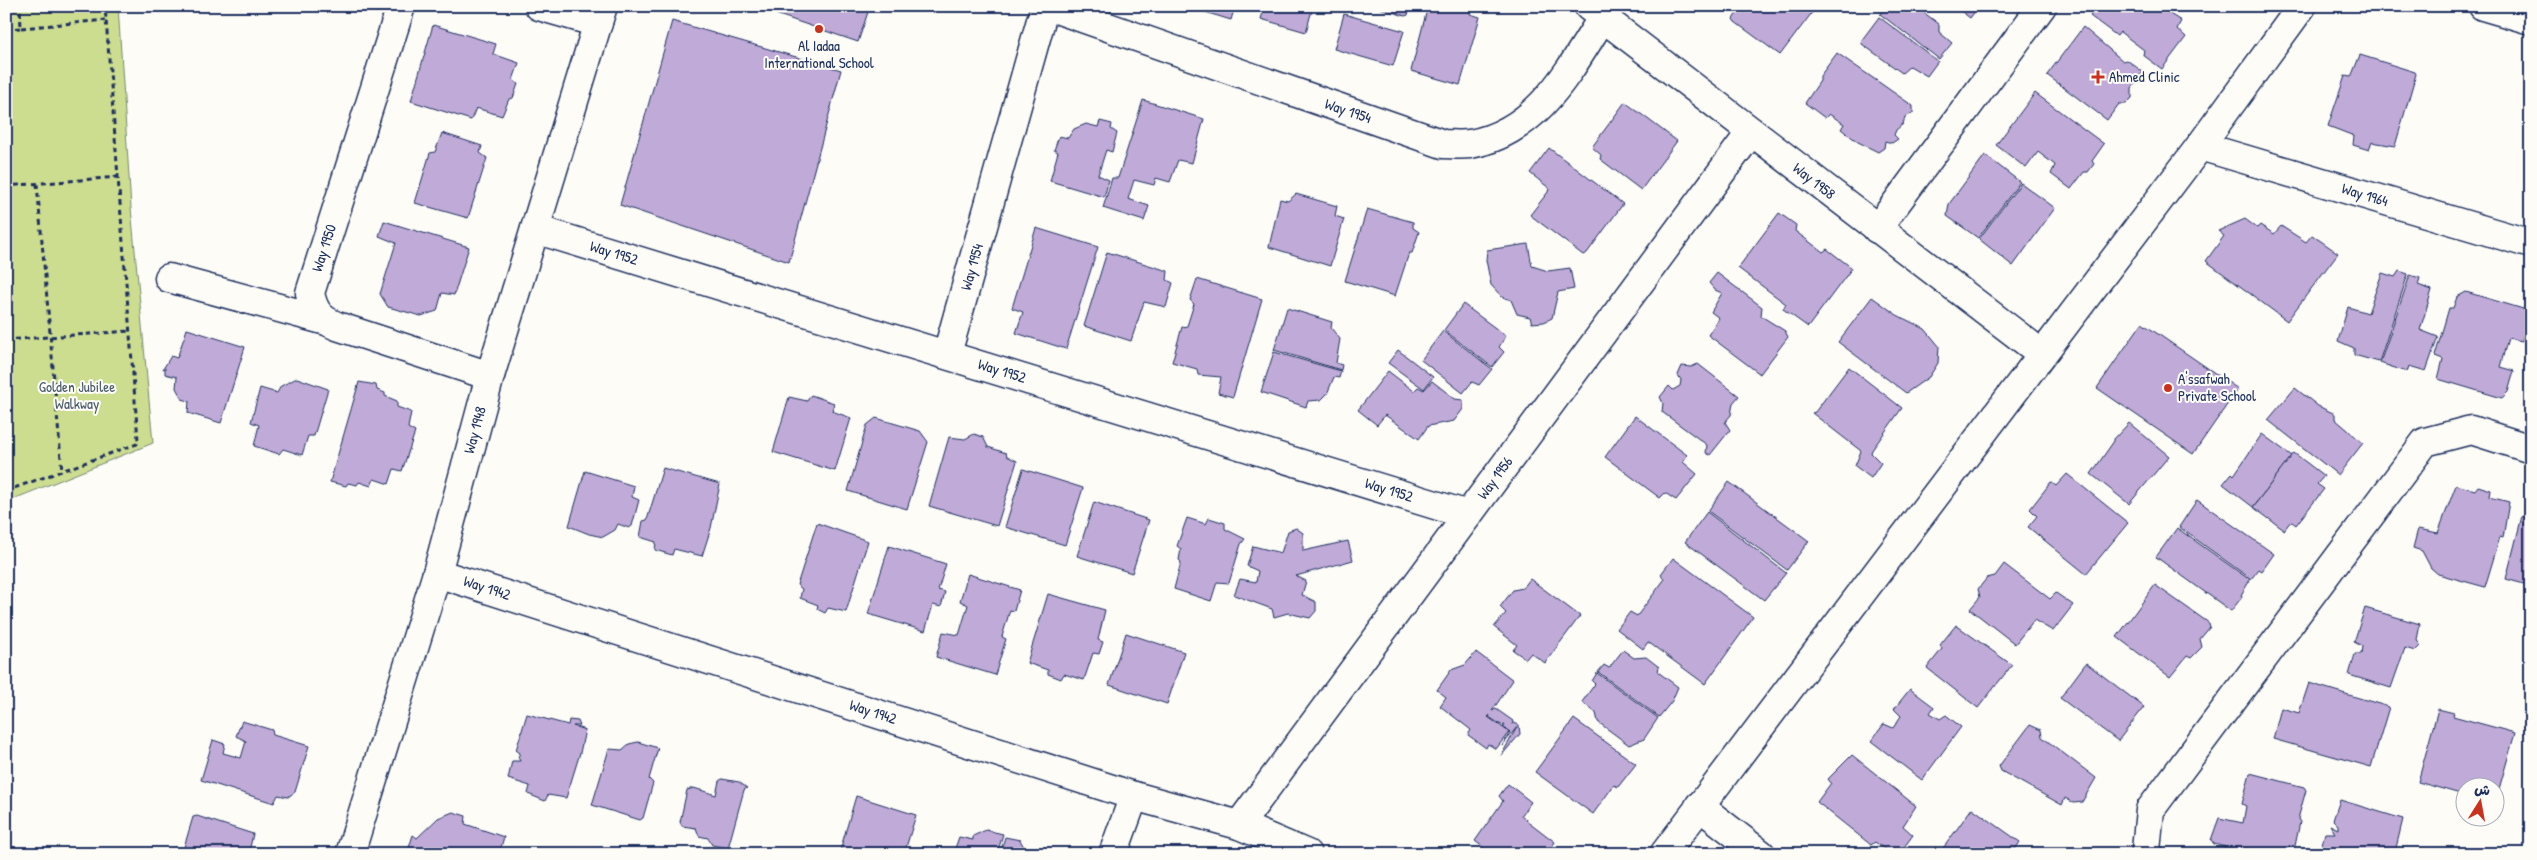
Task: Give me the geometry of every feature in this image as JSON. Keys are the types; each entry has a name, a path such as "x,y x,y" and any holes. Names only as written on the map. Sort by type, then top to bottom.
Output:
{"street":[{"name":"Way 1950","path":"323,320 313,309 310,294 401,6"},
{"path":"539,6 601,15"},
{"name":"Way 1954","path":"947,354 1047,6 1443,144 1470,144 1514,128 1534,114 1574,66 1600,10"},
{"path":"1877,229 2042,6"},
{"path":"1664,854 2200,146 2302,6"},
{"path":"2483,6 2531,20"},
{"name":"Way 1958","path":"1600,10 1750,132 2042,354"},
{"name":"Way 1948","path":"350,854 437,572 490,376 601,15"},
{"name":"Way 1956","path":"1239,825 1750,132"},
{"name":"Way 1964","path":"2200,146 2531,244"},
{"name":"Way 1952","path":"535,229 1468,515"},
{"path":"169,278 323,320 490,376"},
{"path":"2149,854 2146,850 2150,810 2424,442 2471,430 2531,450"},
{"name":"Way 1942","path":"437,572 1134,796 1239,825 1307,854"},
{"path":"1113,854 1134,796"},
{"path":"1699,806 1762,854"}],"path":[{"path":"20,6 21,28"},
{"path":"6,491 137,444 105,6"},
{"path":"6,29 106,20"},
{"path":"6,186 118,177"},
{"path":"37,184 62,471"},
{"path":"6,340 130,331"}],"green space":[{"name":"Golden Jubilee Walkway","path":"6,6 118,6 131,208 153,443 6,502"}],"building":[{"path":"752,6 870,6 858,42"},
{"path":"1185,6 1235,6 1231,20"},
{"path":"1265,6 1313,6 1306,32 1261,19"},
{"path":"1373,6 1410,6 1408,15 1405,16"},
{"path":"1428,6 1471,6 1470,14 1480,17 1460,85 1411,71"},
{"path":"1742,6 1817,6 1780,55 1735,22 1733,19"},
{"path":"1886,6 1915,6 1939,24 1939,32 1952,43 1939,59 1880,14"},
{"path":"1954,6 1979,6 1970,18"},
{"path":"2097,6 2157,6 2181,21 2177,29 2186,37 2162,69 2143,55 2144,50 2120,32 2117,36 2090,16"},
{"path":"1344,14 1404,31 1393,66 1334,49"},
{"path":"1879,17 1938,61 1927,76 1910,66 1902,73 1862,44 1861,41"},
{"path":"672,21 841,70 789,262 620,205"},
{"path":"433,25 496,44 493,54 519,63 513,80 518,84 513,98 509,99 502,116 476,108 471,120 411,101"},
{"path":"2083,27 2123,61 2127,60 2143,72 2132,88 2132,98 2126,104 2119,104 2107,120 2047,75"},
{"path":"1837,53 1913,106 1913,113 1905,117 1903,124 1896,130 1894,135 1898,139 1892,143 1885,141 1884,148 1878,152 1858,142 1841,129 1844,124 1829,114 1825,118 1805,103 1820,81 1820,76"},
{"path":"2360,55 2415,72 2416,74 2395,146 2372,142 2369,150 2353,145 2354,136 2328,126 2345,76 2351,77"},
{"path":"2035,93 2104,144 2092,161 2094,164 2088,172 2084,172 2071,189 2051,174 2055,165 2038,152 2026,168 1996,145"},
{"path":"1143,100 1204,119 1192,163 1178,160 1170,182 1156,178 1154,185 1134,180 1128,199 1149,206 1144,221 1103,208 1112,178 1118,178"},
{"path":"1625,102 1677,141 1641,190 1600,159 1601,155 1592,147"},
{"path":"1100,121 1112,124 1111,129 1117,133 1112,152 1106,150 1098,175 1109,180 1104,197 1050,181 1058,152 1054,150 1059,136 1068,138 1074,129 1086,124 1098,127"},
{"path":"442,133 482,146 480,153 487,158 468,218 415,203 430,153 435,152"},
{"path":"1549,148 1623,204 1587,253 1583,255 1530,215 1549,188 1530,173"},
{"path":"1985,155 2020,182 1978,238 1947,216 1949,204"},
{"path":"2021,183 2055,208 2013,266 1979,239"},
{"path":"1296,194 1337,206 1335,216 1344,219 1330,266 1269,247 1280,199 1288,201"},
{"path":"1367,209 1413,222 1413,228 1419,232 1412,253 1409,253 1395,296 1345,281"},
{"path":"1779,213 1796,225 1795,231 1823,252 1827,249 1852,268 1808,327 1783,309 1786,304 1738,268"},
{"path":"2245,219 2257,228 2260,225 2274,234 2281,226 2306,242 2312,235 2338,253 2287,321 2206,261 2224,236 2218,231"},
{"path":"384,221 469,247 454,295 442,293 437,311 421,316 388,307 380,294 396,243 379,236"},
{"path":"1036,228 1098,247 1066,349 1016,333 1023,312 1012,308"},
{"path":"1528,244 1532,266 1548,271 1570,268 1574,289 1558,292 1552,318 1544,322 1532,323 1530,317 1517,314 1511,300 1502,297 1491,285 1486,260 1487,250"},
{"path":"1107,252 1168,271 1167,280 1173,283 1166,307 1144,302 1131,341 1084,326"},
{"path":"2399,271 2408,274 2379,362 2354,355 2354,348 2338,341 2348,307 2368,313 2382,273 2395,277"},
{"path":"1717,273 1762,307 1761,316 1785,331 1788,337 1760,374 1708,335 1719,318 1711,312 1722,293 1715,290 1709,283"},
{"path":"2410,275 2420,278 2418,285 2432,290 2420,330 2438,337 2426,371 2409,366 2407,372 2380,363"},
{"path":"1197,279 1262,299 1233,397 1218,393 1221,377 1198,375 1197,369 1172,362 1182,327 1187,326 1194,304 1190,300"},
{"path":"2466,292 2530,311 2522,341 2508,338 2500,367 2514,371 2508,392 2502,398 2438,379 2443,359 2435,356 2449,308 2453,308 2457,297"},
{"path":"1872,297 1897,315 1925,329 1939,346 1938,363 1929,377 1906,393 1838,342"},
{"path":"1463,304 1506,336 1499,347 1504,352 1492,367 1444,330"},
{"path":"1287,308 1332,322 1331,328 1340,339 1336,363 1342,365 1341,370 1274,350"},
{"name":"A'ssafwah Private School","path":"2142,323 2238,389 2193,454 2097,388"},
{"path":"187,329 245,347 221,423 188,413 189,401 182,399 176,388 177,377 165,374 165,368 163,369 171,356 177,358"},
{"path":"1443,331 1492,369 1479,385 1472,382 1463,393 1421,360"},
{"path":"1398,350 1433,377 1424,389 1388,363"},
{"path":"1274,352 1341,371 1339,378 1334,377 1327,394 1321,400 1308,401 1306,407 1261,392"},
{"path":"1698,364 1739,396 1733,403 1731,415 1725,422 1730,430 1710,455 1706,453 1707,445 1662,412 1663,403 1660,397 1669,386 1673,390 1680,386 1681,380 1678,375 1682,366 1691,367"},
{"path":"1849,367 1902,408 1872,450 1871,453 1881,463 1871,478 1855,466 1861,451 1812,413 1815,412"},
{"path":"1388,371 1414,391 1418,387 1424,390 1432,381 1455,399 1463,400 1463,409 1454,421 1428,426 1419,439 1385,415 1377,425 1358,410"},
{"path":"297,378 328,389 314,436 308,436 302,455 283,449 279,454 254,446 259,425 251,422 260,388 277,393 281,386"},
{"path":"359,382 376,385 377,390 397,401 397,407 411,412 408,428 415,432 402,471 394,469 389,484 374,479 371,486 359,482 357,485 348,483 346,486 330,482"},
{"path":"2295,388 2318,406 2335,414 2335,419 2363,443 2338,475 2268,420"},
{"path":"811,395 834,403 832,411 851,418 835,471 773,452 789,397 807,401"},
{"path":"1635,416 1687,455 1683,462 1697,474 1676,500 1665,493 1660,498 1605,457"},
{"path":"876,418 920,431 928,442 907,509 848,491 867,425"},
{"path":"2129,423 2169,456 2129,504 2091,474 2114,439"},
{"path":"974,434 983,437 988,447 1006,453 1007,456 1017,461 997,526 929,506 949,437 965,439"},
{"path":"2262,434 2292,456 2253,507 2223,484 2232,473 2234,475"},
{"path":"2294,453 2324,476 2317,484 2324,489 2296,525 2291,521 2284,530 2253,507"},
{"path":"663,468 720,484 711,528 702,556 674,549 672,555 655,550 656,542 640,537 643,521 647,520"},
{"path":"1023,469 1083,488 1065,545 1005,527"},
{"path":"585,471 634,486 632,497 639,500 632,526 629,528 618,524 615,530 603,537 569,526"},
{"path":"2067,474 2128,523 2086,574 2028,527 2037,516 2030,509 2051,482 2056,486"},
{"path":"1729,482 1809,541 1787,570 1708,511"},
{"path":"2456,485 2475,490 2478,486 2491,490 2490,497 2509,502 2503,538 2500,537 2485,587 2438,574 2431,568 2422,551 2413,548 2418,529 2438,533"},
{"path":"2197,500 2274,554 2262,571 2259,569 2251,579 2179,527"},
{"path":"1094,502 1149,520 1132,573 1077,556"},
{"path":"1707,512 1786,573 1764,600 1685,542"},
{"path":"2522,516 2531,519 2531,586 2506,579"},
{"path":"1187,518 1206,524 1209,518 1225,523 1225,529 1245,539 1241,544 1229,583 1217,582 1211,601 1174,589 1181,562 1179,560 1181,549 1177,546"},
{"path":"817,523 868,541 846,612 828,608 825,613 817,609 818,605 800,598 802,589 797,585"},
{"path":"1296,528 1303,533 1303,551 1348,541 1353,560 1296,576 1306,581 1302,595 1316,602 1316,611 1310,618 1288,613 1274,617 1272,609 1234,595 1240,579 1256,582 1258,571 1247,566 1253,546 1281,553 1288,531"},
{"path":"2177,528 2250,580 2241,595 2242,597 2231,611 2156,557"},
{"path":"889,546 946,564 938,590 945,592 941,607 933,605 925,631 868,614"},
{"path":"1673,558 1753,617 1705,684 1648,642 1643,649 1617,629 1630,612 1637,616 1664,580 1661,574"},
{"path":"2004,564 2050,599 2056,593 2073,605 2053,631 2034,620 2015,644 1970,609 1980,597 1978,589 1987,578 1995,576"},
{"path":"968,574 1020,590 1014,611 1010,610 1002,637 1006,639 995,675 936,657 943,632 959,635 968,605 960,601"},
{"path":"1530,579 1580,616 1545,663 1531,653 1526,659 1513,650 1517,645 1494,627 1506,613 1500,607 1513,590 1523,588"},
{"path":"2155,585 2209,623 2210,627 2200,639 2202,647 2191,658 2187,656 2170,677 2117,637"},
{"path":"1048,594 1105,610 1098,640 1103,642 1099,654 1093,653 1084,680 1064,674 1061,679 1048,674 1048,670 1027,663"},
{"path":"2365,608 2420,624 2417,640 2420,646 2415,651 2405,648 2391,688 2349,675 2355,654 2361,654 2362,646 2354,642"},
{"path":"1956,625 2012,665 1978,708 1927,668 1942,649 1940,645"},
{"path":"1126,633 1184,652 1167,704 1109,685"},
{"path":"1623,650 1634,658 1646,657 1659,667 1658,672 1678,687 1672,701 1659,717 1598,672 1604,665 1609,668"},
{"path":"1476,652 1513,680 1492,711 1496,709 1513,721 1512,725 1514,723 1519,725 1520,734 1501,756 1517,727 1502,746 1510,732 1503,727 1505,724 1501,725 1489,717 1490,715 1488,717 1509,732 1496,749 1488,744 1486,748 1468,735 1471,730 1440,706 1446,697 1437,690 1451,670 1465,665"},
{"path":"2086,663 2144,707 2118,741 2060,698"},
{"path":"1597,673 1658,718 1644,739 1629,745 1598,722 1596,713 1582,702 1595,684 1592,681"},
{"path":"2309,683 2389,707 2371,767 2273,739 2281,708 2299,713"},
{"path":"1910,689 1934,707 1930,713 1940,719 1946,715 1961,727 1922,780 1871,741 1884,724 1893,728 1901,716 1894,709"},
{"path":"2438,709 2454,713 2453,716 2515,733 2502,778 2454,778 2454,792 2418,782"},
{"path":"527,714 568,725 569,720 578,721 580,726 573,726 585,730 566,798 548,795 545,801 528,794 530,786 508,779 512,761 520,761 518,757 520,753 516,750"},
{"path":"1574,719 1636,764 1618,787 1614,785 1593,814 1535,772"},
{"path":"242,721 272,730 273,735 309,746 295,792 288,797 278,795 274,803 201,780 213,740 225,744 223,753 241,758 246,741 236,736"},
{"path":"2030,725 2041,730 2042,737 2096,778 2082,802 2074,803 2065,798 2062,805 2001,771 1999,766"},
{"path":"638,742 658,748 649,779 653,783 643,818 640,820 592,805 609,749 622,750 629,744"},
{"path":"1852,755 1916,806 1903,826 1913,835 1899,854 1891,854 1875,842 1871,845 1817,802 1831,783 1828,779"},
{"path":"2250,773 2304,787 2306,790 2298,819 2300,822 2295,846 2287,848 2285,854 2223,854 2225,847 2214,844 2211,840 2219,818 2243,823 2246,806 2242,804"},
{"path":"722,779 739,782 747,788 744,790 728,848 712,845 708,838 699,836 696,828 682,826 680,822 687,790 694,788 716,795 719,781"},
{"path":"1508,784 1531,802 1521,816 1555,842 1547,854 1492,854 1475,841 1503,801 1499,796"},
{"path":"856,796 916,815 904,854 839,854"},
{"path":"2340,800 2403,819 2395,852 2398,854 2321,853 2325,833 2335,833 2330,825 2338,829 2338,825 2333,820"},
{"path":"1972,808 2020,842 2012,854 1939,854"},
{"path":"453,812 466,816 465,824 504,837 499,854 407,854 413,835 417,838 438,818"},
{"path":"197,816 253,834 249,852 252,854 182,854 193,817"},
{"path":"986,830 1003,834 997,854 953,854 959,837 973,840 973,836"},
{"path":"1005,837 1020,840 1028,854 1000,854"}],"place":[{"name":"Al Iadaa International School","path":"819,29"},
{"name":"Ahmed Clinic","path":"2098,77"},
{"name":"A'ssafwah Private School","path":"2168,388"}]}
